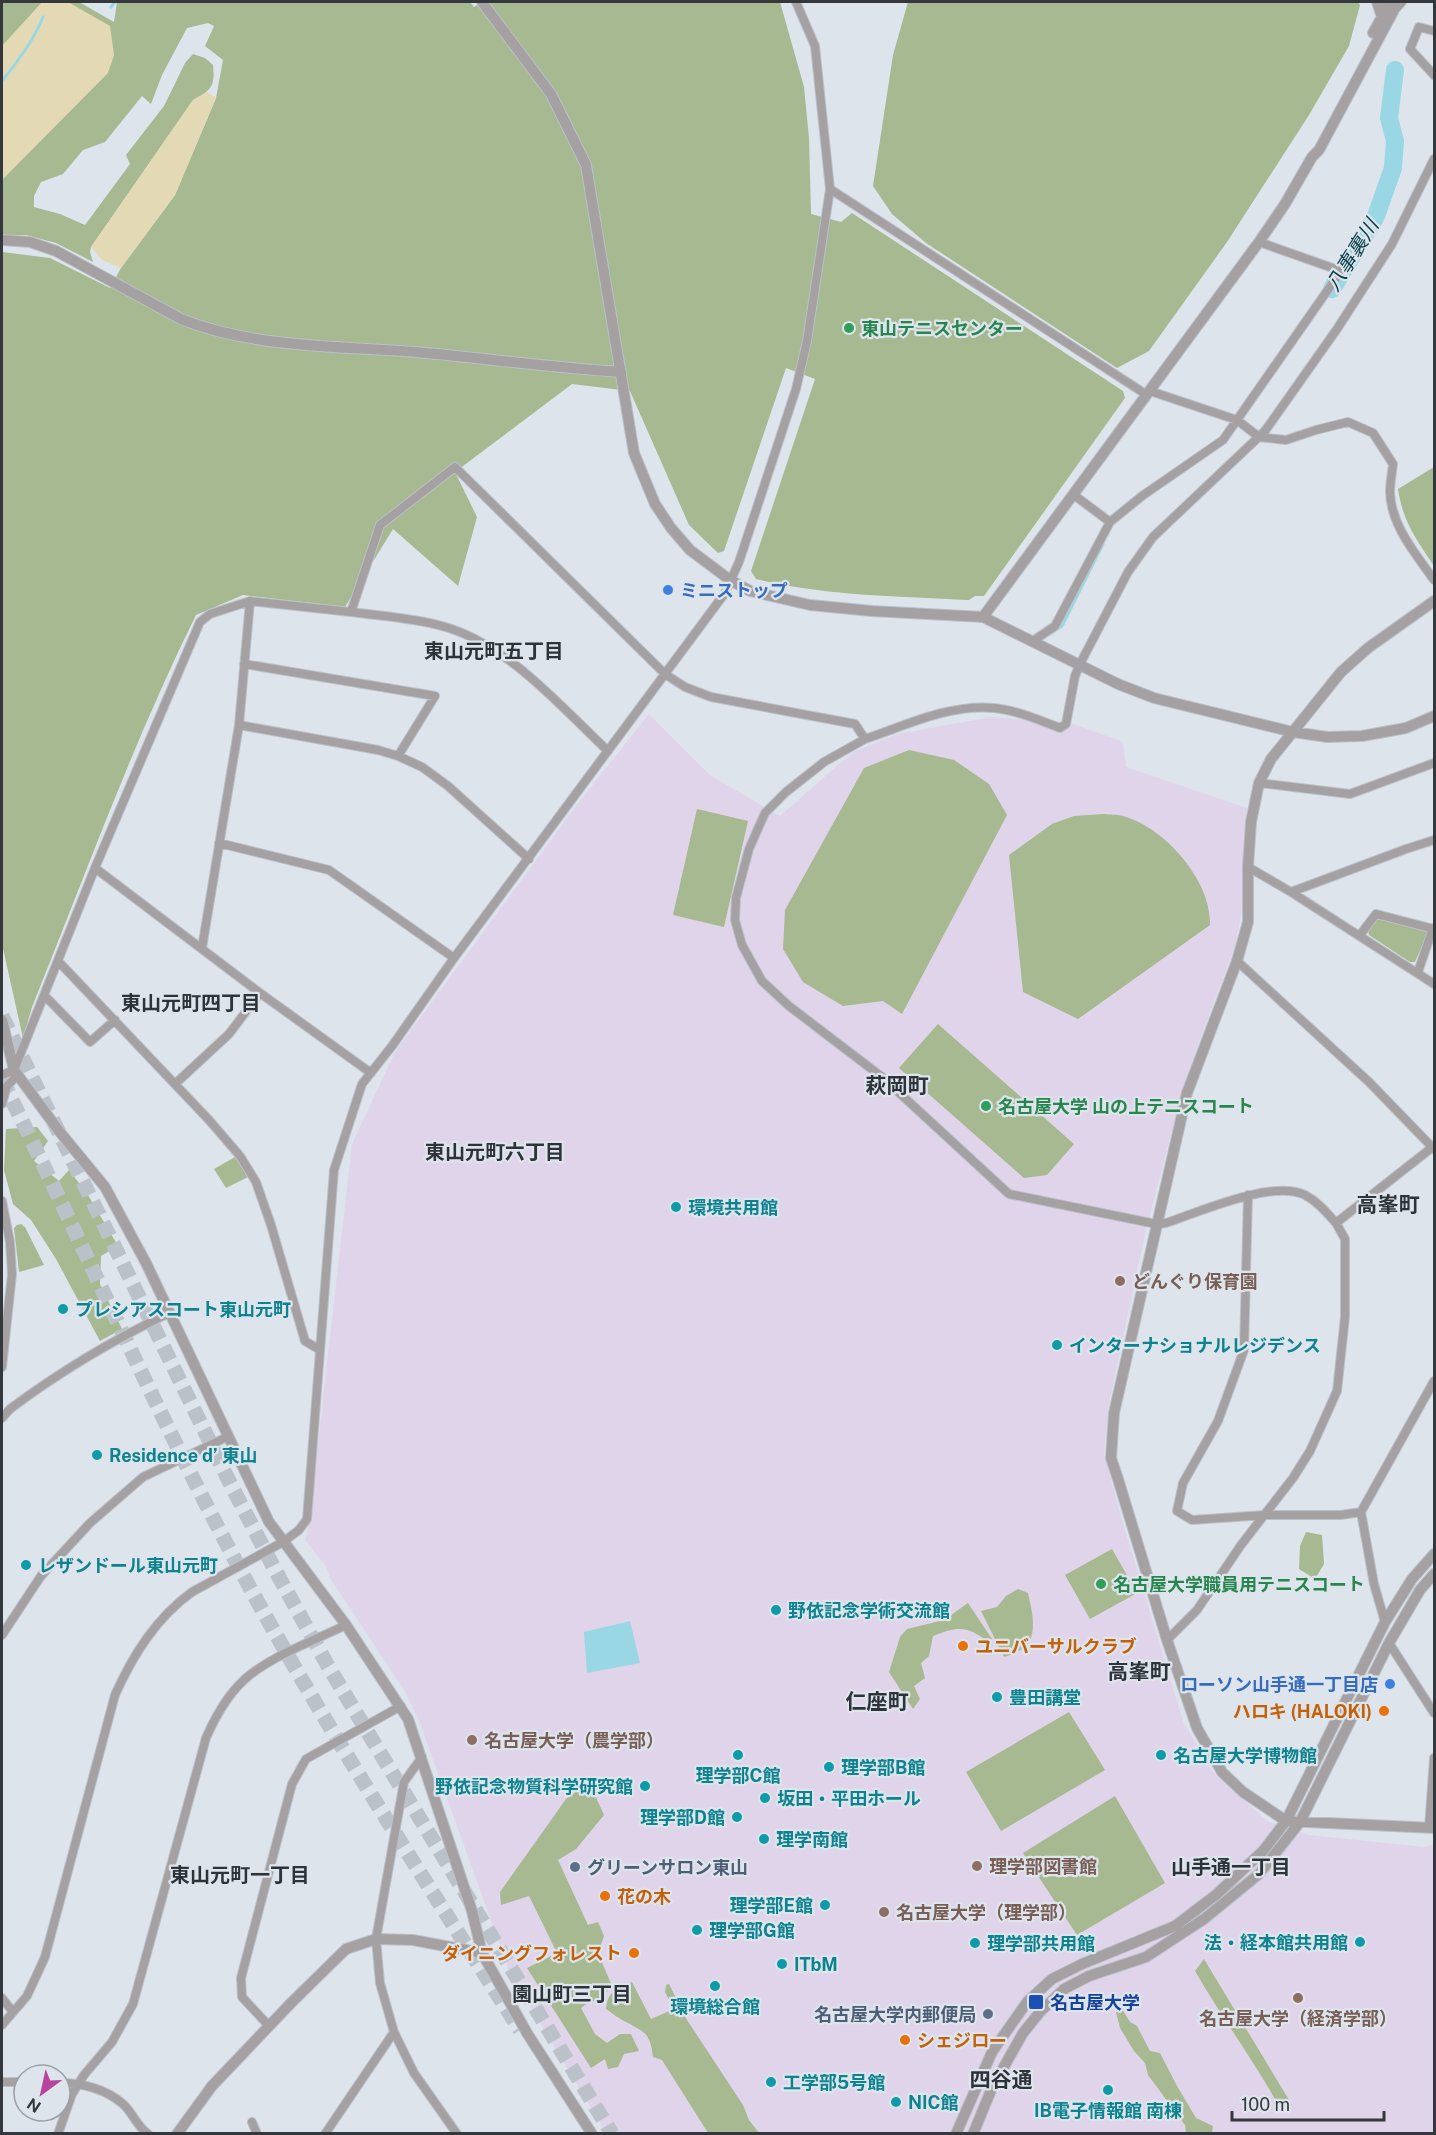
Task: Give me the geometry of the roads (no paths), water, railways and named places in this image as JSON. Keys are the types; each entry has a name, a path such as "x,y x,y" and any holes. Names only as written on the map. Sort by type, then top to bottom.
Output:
{"street":[{"path":"482,2 551,94 585,165 634,453 655,504 690,550 730,580 750,591 810,605 983,617 1118,684 1154,698 1293,732 1327,737 1362,736 1406,728 1434,716"},
{"path":"2,2025 27,1996 45,1957 115,1695 130,1663 151,1632 178,1602 283,1542 299,1530 307,1519 334,1170 362,1084 725,593 739,562 801,370 830,189 815,46 796,2"},
{"path":"1385,5 1402,2"},
{"path":"983,617 1285,204 1312,157 1319,150 1385,5"},
{"path":"1312,157 1313,147 1382,17 1385,5"},
{"path":"1434,31 1419,27 1410,49 1434,75"},
{"path":"1167,1640 1197,1610 1310,1451 1337,1391 1345,1317 1345,1239 1336,1223 1318,1203 1303,1194 1286,1190 1248,1195 1166,1224 1156,1224 1009,1194 882,1077 789,1006 762,981 742,945 735,921 736,898 749,849 765,813 786,792 824,762 865,739 926,717 965,708 996,708 1060,728 1066,724 1075,676 1128,572 1153,537 1265,431 1337,329 1392,244 1434,159"},
{"path":"830,189 1148,393 1237,420 1259,437 1286,440 1348,422 1373,433 1394,464 1390,492 1395,517 1407,541 1434,580"},
{"path":"2,240 30,242 56,251 162,310 203,328 265,340 621,372"},
{"path":"1033,641 1055,626 1110,522 1142,496 1222,440 1341,271 1259,242"},
{"path":"351,612 380,525 455,467 665,674 685,687 711,697 855,724 865,739"},
{"path":"1074,495 1110,522"},
{"path":"2,1104 7,1086 16,1073 44,995 95,868 194,633 200,622 210,614 250,600 441,626 477,639 508,658 608,751"},
{"path":"202,948 239,725 250,600"},
{"path":"1434,601 1368,648 1341,672 1271,759 1259,783 1251,822 1248,922 1237,961 1187,1093 1114,1413 1111,1458 1167,1640 1197,1728 1222,1772 1243,1792 1286,1821 1388,1828 1432,1828 1434,1758"},
{"path":"244,664 435,696 398,756"},
{"path":"239,725 378,750 422,766 448,786 529,859"},
{"path":"1259,783 1350,794 1434,763"},
{"path":"1291,892 1434,840"},
{"path":"219,843 329,870 454,958"},
{"path":"1248,867 1434,984"},
{"path":"95,868 260,993 371,1073"},
{"path":"1360,936 1376,914 1434,928 1418,972"},
{"path":"58,961 240,1156 256,1182 305,1341 320,1350"},
{"path":"1237,961 1369,1082 1434,1148 1336,1223"},
{"path":"175,1084 229,1034 260,993"},
{"path":"44,995 90,1042 115,1020"},
{"path":"2,1020 16,1073 105,1187 146,1263 269,1522 346,1625 408,1719 472,1911 482,1953 527,2033 592,2133"},
{"path":"2,1075 16,1073"},
{"path":"1248,1195 1244,1350 1218,1421 1184,1483 1177,1510 1192,1520 1265,1515 1341,1515 1361,1512"},
{"path":"2,1201 10,1242 12,1274 2,1367"},
{"path":"2,1418 32,1392 77,1362 113,1340 169,1313"},
{"path":"1386,1622 1374,1584 1361,1512 1434,1381"},
{"path":"2,1635 41,1576 90,1523 143,1477 228,1437"},
{"path":"956,2133 992,2052 1027,2002 1056,1977 1175,1926 1217,1894 1263,1851 1286,1821 1386,1622 1412,1579 1434,1554"},
{"path":"973,2133 1006,2060 1040,2012 1068,1987 1146,1957 1204,1919 1259,1874 1299,1822 1389,1643 1420,1590 1434,1574"},
{"path":"58,2133 72,2094 112,2042 133,2004 206,1738 213,1722 231,1695 250,1675 273,1660 346,1625"},
{"path":"1389,1643 1434,1713"},
{"path":"269,2026 242,1997 241,1978 292,1784 306,1759 401,1706"},
{"path":"422,1757 404,1782 376,1938 381,1983 394,2032 414,2073 457,2133"},
{"path":"177,2133 212,2086 346,1949 376,1938 413,1940 482,1953"},
{"path":"2,1998 14,2012"},
{"path":"325,2133 394,2032"},
{"path":"72,2083 97,2089 123,2104 138,2127 147,2133"},
{"path":"252,2122 257,2133"}],"water":[{"path":"630,1621 640,1663 587,1673 584,1632"}],"waterway":[{"path":"111,7 115,2"},
{"path":"2,81 25,50 43,17"},
{"name":"八事裏川","path":"1332,289 1376,216 1393,168 1395,141 1389,118 1395,70"},
{"name":"八事裏川","path":"1050,634 1062,626 1103,544"}],"tunnel":[{"path":"2,1016 229,1481 274,1568 328,1666 612,2134"},
{"path":"2,1080 184,1460 248,1584 346,1754 520,2030"}],"place":[{"name":"東山テニスセンター","path":"849,328"},
{"name":"ミニストップ","path":"668,590"},
{"name":"名古屋大学 山の上テニスコート","path":"986,1106"},
{"name":"環境共用館","path":"676,1207"},
{"name":"どんぐり保育園","path":"1120,1281"},
{"name":"プレシアスコート東山元町","path":"63,1309"},
{"name":"インターナショナルレジデンス","path":"1057,1345"},
{"name":"Residence d’ 東山","path":"97,1455"},
{"name":"レザンドール東山元町","path":"26,1565"},
{"name":"名古屋大学職員用テニスコート","path":"1101,1584"},
{"name":"野依記念学術交流館","path":"776,1610"},
{"name":"ユニバーサルクラブ","path":"963,1646"},
{"name":"ローソン山手通一丁目店","path":"1390,1684"},
{"name":"豊田講堂","path":"997,1697"},
{"name":"ハロキ (HALOKI)","path":"1384,1711"},
{"name":"名古屋大学（農学部）","path":"472,1740"},
{"name":"理学部C館","path":"738,1755"},
{"name":"名古屋大学博物館","path":"1161,1755"},
{"name":"理学部B館","path":"829,1767"},
{"name":"野依記念物質科学研究館","path":"645,1786"},
{"name":"坂田・平田ホール","path":"765,1798"},
{"name":"理学部D館","path":"737,1817"},
{"name":"理学南館","path":"764,1839"},
{"name":"理学部図書館","path":"977,1866"},
{"name":"グリーンサロン東山","path":"575,1867"},
{"name":"花の木","path":"605,1896"},
{"name":"理学部E館","path":"825,1905"},
{"name":"名古屋大学（理学部）","path":"884,1912"},
{"name":"理学部G館","path":"697,1930"},
{"name":"法・経本館共用館","path":"1360,1942"},
{"name":"理学部共用館","path":"975,1943"},
{"name":"ダイニングフォレスト","path":"634,1953"},
{"name":"ITbM","path":"782,1964"},
{"name":"環境総合館","path":"715,1986"},
{"name":"名古屋大学（経済学部）","path":"1298,1998"},
{"name":"名古屋大学","path":"1036,2002"},
{"name":"名古屋大学内郵便局","path":"988,2014"},
{"name":"シェジロー","path":"905,2040"},
{"name":"工学部5号館","path":"771,2082"},
{"name":"IB電子情報館 南棟","path":"1108,2090"},
{"name":"NIC館","path":"896,2102"}],"district":[{"name":"東山元町五丁目","path":"494,651"},
{"name":"東山元町四丁目","path":"191,1003"},
{"name":"萩岡町","path":"897,1085"},
{"name":"東山元町六丁目","path":"495,1152"},
{"name":"高峯町","path":"1388,1204"},
{"name":"高峯町","path":"1139,1671"},
{"name":"仁座町","path":"877,1701"},
{"name":"山手通一丁目","path":"1231,1867"},
{"name":"東山元町一丁目","path":"240,1875"},
{"name":"園山町三丁目","path":"572,1994"},
{"name":"四谷通","path":"1001,2079"}]}
